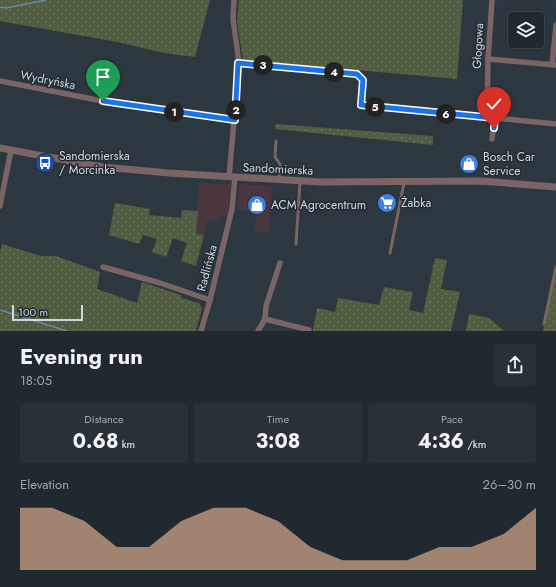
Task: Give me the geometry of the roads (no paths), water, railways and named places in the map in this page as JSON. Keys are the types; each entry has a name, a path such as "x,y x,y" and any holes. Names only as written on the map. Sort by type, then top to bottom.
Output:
{"street":[{"name":"Radlińska","path":"103,267 210,300 232,209 232,177 238,63 233,19 234,0"},
{"name":"Głogowa","path":"487,118 488,58 492,0"},
{"path":"488,58 554,65 556,25"},
{"path":"238,63 357,74 363,80 361,105 556,124"},
{"name":"Wydryńska","path":"0,81 128,106 235,120"},
{"path":"492,139 495,118"},
{"name":"Sandomierska","path":"0,148 118,169 232,177 300,181 481,181 556,187"},
{"path":"0,206 11,150"},
{"path":"258,331 265,319 266,306 280,263"},
{"path":"201,331 210,300"},
{"path":"265,319 309,330"}],"lane":[{"path":"276,141 275,157 280,164 279,180"},
{"path":"296,244 300,181"},
{"path":"390,253 404,181"},
{"path":"544,324 556,267"}],"waterway":[{"path":"0,7 6,8 46,0"},
{"path":"0,310 67,331"}],"place":[{"name":"Sandomierska / Morcinka","path":"45,163"},
{"name":"Bosch Car Service","path":"469,164"},
{"name":"Żabka","path":"387,203"},
{"name":"ACM Agrocentrum","path":"257,205"}]}
